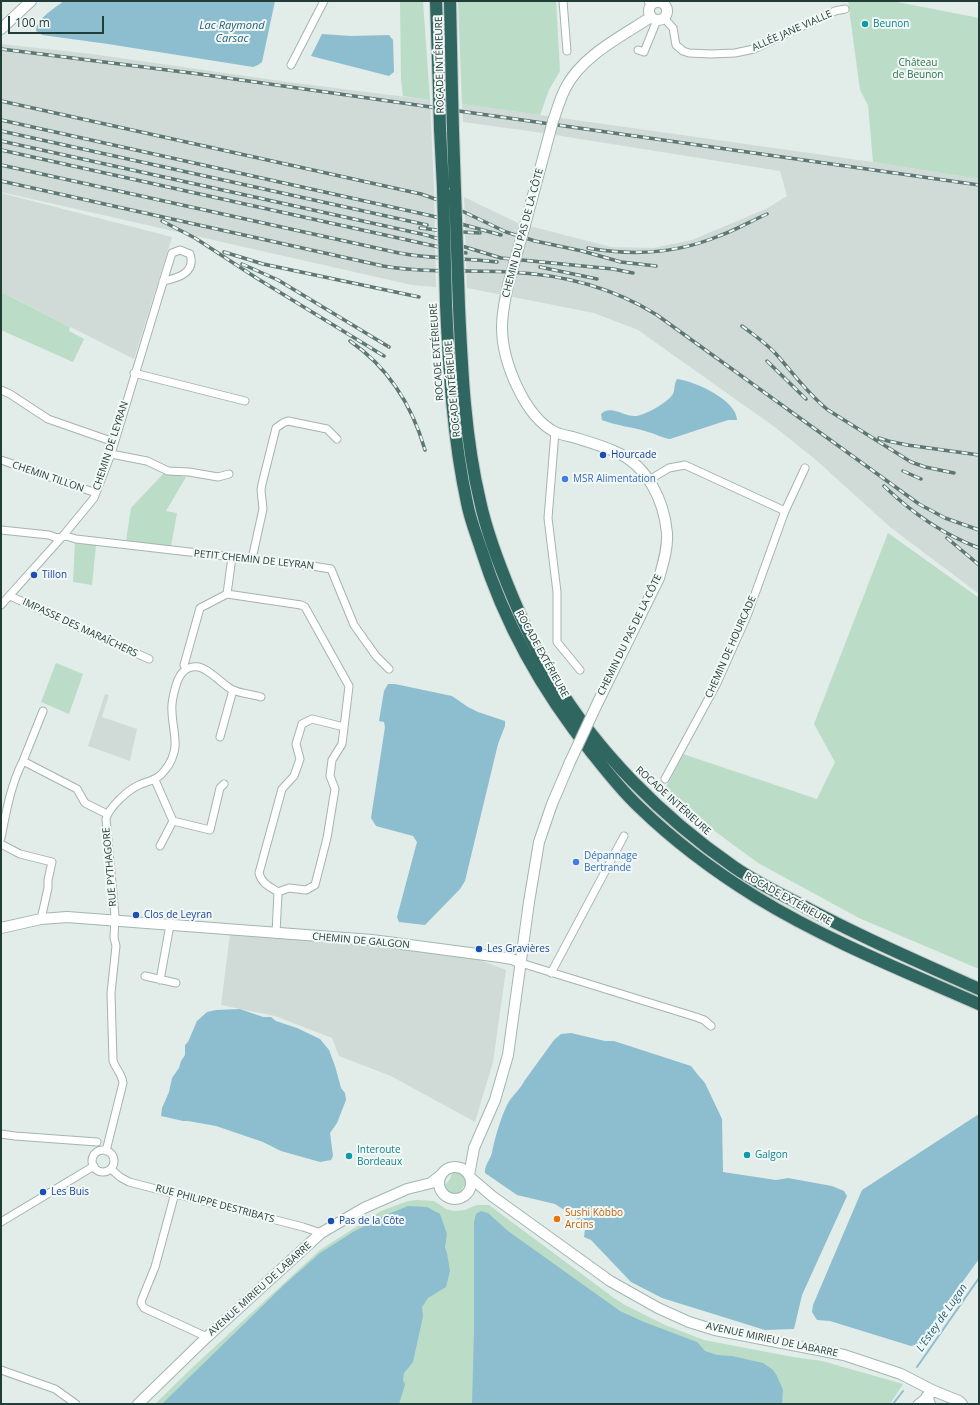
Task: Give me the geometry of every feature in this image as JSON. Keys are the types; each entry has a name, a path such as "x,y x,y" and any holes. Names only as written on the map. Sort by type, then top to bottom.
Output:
{"highway":[{"name":"ROCADE EXTÉRIEURE","path":"436,1 446,304 450,377 457,451 468,506 488,571 512,628 542,683 567,721 616,783 638,807 687,849 757,898 822,933 979,1004"},
{"name":"ROCADE INTÉRIEURE","path":"450,1 459,308 463,377 470,449 480,502 500,568 524,624 552,677 598,741 648,797 695,838 735,868 853,932 979,988"}],"street":[{"path":"291,65 324,1"},
{"path":"564,1 567,51"},
{"path":"1,29 29,2"},
{"path":"638,50 644,52 658,18 667,12 667,3 650,3 650,12 658,18"},
{"name":"ALLÉE JANE VIALLE","path":"658,18 673,28 676,45 683,51 711,54 735,53 754,49 835,11 845,9"},
{"name":"CHEMIN DU PAS DE LA CÔTE","path":"470,1177 474,1148 495,1100 508,1055 539,842 552,804 570,762 659,578 665,556 667,534 661,505 649,480 634,465 617,452 555,432 535,416 520,393 508,363 502,328 503,309 508,285 549,138 565,89 578,70 595,54 658,18"},
{"name":"CHEMIN DE LEYRAN","path":"1,606 62,537 96,493 114,442 134,374 163,281 172,253 180,250 190,254 192,260 188,270 183,275 163,281"},
{"path":"134,374 245,401"},
{"path":"1,390 10,394 48,419 114,442"},
{"path":"252,559 263,509 261,490 262,484 276,428 283,422 288,421 327,429 337,439"},
{"path":"555,432 548,518 557,592 558,642 580,670"},
{"path":"110,454 147,461 168,471 189,472 218,477 229,474"},
{"name":"CHEMIN TILLON","path":"1,460 96,493"},
{"path":"649,480 669,468 685,465 784,511"},
{"name":"CHEMIN DE HOURCADE","path":"665,779 717,683 747,616 784,511 805,468"},
{"name":"PETIT CHEMIN DE LEYRAN","path":"1,530 50,535 57,538 66,536 76,539 331,569 354,625 376,656 389,669"},
{"path":"227,594 232,558"},
{"path":"261,697 233,690 203,668 191,667 186,669 184,665 200,608 227,594 301,605 305,608 349,686 342,744 332,760 330,776 335,789 327,838 315,885 306,890 289,888 278,892"},
{"name":"IMPASSE DES MARAÎCHERS","path":"10,596 149,659"},
{"name":"RUE PYTHAGORE","path":"106,1151 123,1083 120,1073 113,1061 111,993 116,954 114,938 115,921 106,819 111,808 140,784 154,780 170,762 175,749 172,709 179,678 186,669"},
{"path":"220,737 233,690"},
{"path":"1,838 18,771 43,711"},
{"path":"278,892 263,883 259,873 282,789 294,776 300,759 296,744 302,724 312,719 344,728"},
{"path":"23,761 77,789 85,803 107,814"},
{"path":"154,780 173,821"},
{"path":"173,821 210,830 220,788 224,784"},
{"path":"160,846 173,821"},
{"path":"551,973 624,836"},
{"path":"1,844 20,854 52,862 41,919"},
{"path":"276,934 278,892"},
{"name":"CHEMIN DE GALGON","path":"1,928 41,919 67,917 276,934 372,940 500,957 512,959 551,973 696,1017 704,1020 711,1026"},
{"path":"160,980 170,925"},
{"path":"146,976 176,983"},
{"path":"1,1134 97,1142"},
{"name":"CHEMIN DU PAS DE LA CÔTE","path":"454,1167 463,1161 474,1148"},
{"path":"103,1150 106,1151 112,1155 114,1162 111,1169 102,1172 94,1166 93,1159 96,1153 103,1150"},
{"path":"1,1222 94,1166"},
{"path":"464,1196 470,1190 472,1182 470,1177 461,1168 454,1167 445,1170 441,1175 439,1186 444,1195 454,1199 478,1194 492,1196"},
{"name":"RUE PHILIPPE DESTRIBATS","path":"111,1169 120,1177 129,1182 321,1233"},
{"name":"AVENUE MIRIEU DE LABARRE","path":"138,1404 207,1337 321,1233 364,1208 397,1193 431,1182 441,1175"},
{"name":"AVENUE MIRIEU DE LABARRE","path":"470,1177 492,1196 610,1281 640,1299 689,1322 715,1330 844,1355 901,1374 917,1381 931,1397 947,1395 962,1404"},
{"name":"AVENUE MIRIEU DE LABARRE","path":"397,1193 430,1190 444,1195"},
{"path":"175,1193 155,1267 141,1303 144,1308 207,1337"},
{"path":"1,1370 55,1389 70,1398 76,1404"},
{"path":"918,1404 931,1397"}],"shaded area":[{"path":"1,44 92,54 288,82 430,100 436,287 412,285 1,192"},
{"path":"462,104 873,162 979,179 979,594 890,527 816,460 776,428 638,330 594,313 467,288 464,197 518,223 611,247 653,248 692,240 768,208 787,196 780,171 543,133 463,122"},
{"path":"1,193 172,237 134,359 1,292"},
{"path":"105,694 109,695 102,717 137,729 130,761 88,746"},
{"path":"230,934 397,947 472,957 506,970 493,1062 475,1122 391,1076 339,1056 332,1038 275,1016 221,1005"}],"green space":[{"path":"400,1 423,1 430,100 403,96 401,79"},
{"path":"458,1 556,1 560,71 549,90 540,115 462,104"},
{"name":"Château de Beunon","path":"848,1 892,1 979,18 979,179 873,162 868,105 860,90"},
{"path":"1,292 70,327 69,331 84,339 73,362 1,330"},
{"path":"164,473 186,477 166,511 177,513 171,546 126,541 131,508"},
{"path":"888,533 979,598 979,969 859,918 758,863 663,793 683,754 817,799 835,762 814,724"},
{"path":"75,542 96,545 92,585 73,582"},
{"path":"56,663 83,674 69,714 41,702"},
{"path":"456,1172 463,1176 465,1184 460,1192 453,1193 447,1189 445,1185 450,1179 452,1173"},
{"path":"408,1201 434,1201 446,1209 454,1211 465,1210 477,1205 489,1205 625,1305 665,1325 704,1340 822,1361 903,1384 890,1404 155,1404 195,1365 320,1250 381,1211"}],"water":[{"name":"Lac Raymond Carsac","path":"64,1 275,1 262,62 253,67 42,35 36,31 37,26 43,18"},
{"path":"322,34 351,36 389,35 393,40 394,72 389,76 311,56"},
{"path":"677,379 694,383 722,399 730,405 737,420 728,420 670,439 602,420 601,414 609,410 631,416 640,415 651,411 673,394"},
{"path":"388,684 395,684 452,696 478,712 505,721 505,726 498,744 465,881 460,889 425,925 399,922 397,917 417,842 413,836 376,826 371,818 385,727 384,722 379,721 384,691"},
{"path":"240,1009 263,1017 271,1017 276,1021 297,1028 320,1039 329,1050 341,1088 345,1093 346,1100 337,1123 330,1133 333,1156 331,1160 320,1162 281,1151 263,1142 216,1126 161,1116 162,1108 169,1092 172,1078 185,1055 185,1045 188,1042 197,1021 207,1012"},
{"path":"571,1033 605,1041 614,1041 691,1066 705,1083 722,1119 723,1172 776,1180 788,1178 832,1186 844,1191 847,1196 802,1295 794,1329 765,1330 662,1298 631,1282 591,1240 584,1237 585,1229 581,1221 555,1204 517,1195 485,1173 485,1168 492,1153 499,1125 510,1100 522,1086 554,1040 561,1034"},
{"path":"979,1114 979,1259 918,1344 911,1346 830,1321 817,1320 812,1312 813,1305 862,1190"},
{"path":"408,1206 427,1207 440,1214 447,1234 445,1247 450,1271 446,1287 428,1298 422,1307 423,1316 413,1362 404,1373 403,1380 405,1385 399,1404 162,1404 284,1285 320,1253 353,1232 383,1216"},
{"path":"481,1211 488,1213 508,1231 620,1311 644,1322 697,1342 705,1351 717,1355 732,1356 763,1363 773,1370 777,1376 783,1390 782,1404 472,1404 474,1332 474,1222 476,1214"}],"waterway":[{"name":"L'Estey de Lugan","path":"917,1367 979,1278"},
{"name":"L'Estey de Lugan","path":"893,1404 903,1391"}],"railway":[{"path":"1,49 199,74 979,185"},
{"path":"1,101 421,194 441,201 506,232 535,241 582,251 621,262 656,266"},
{"path":"1,120 432,216 501,235"},
{"path":"1,131 427,225"},
{"path":"1,141 426,235 501,258 613,269 633,273"},
{"path":"1,150 466,253"},
{"path":"1,165 399,253 497,262"},
{"path":"1,181 383,266 429,270 527,273 566,279 604,290 640,305 657,315 919,504 945,518 979,530"},
{"path":"588,248 621,252 638,252 687,246 719,236 767,214"},
{"path":"162,221 195,238 258,279 384,356"},
{"path":"420,228 480,233"},
{"path":"224,252 263,264 419,297"},
{"path":"242,264 278,280 389,347"},
{"path":"540,267 597,279"},
{"path":"742,326 772,350 807,390 828,410 911,462 925,467 954,473"},
{"path":"350,341 376,363 397,389 413,418 425,450"},
{"path":"767,361 806,399"},
{"path":"879,438 907,445 979,455"},
{"path":"903,471 921,479"},
{"path":"884,486 905,505 928,522 952,536 979,548"},
{"path":"947,538 979,565"}],"place":[{"name":"Beunon","path":"865,24"},
{"name":"Hourcade","path":"603,455"},
{"name":"MSR Alimentation","path":"565,479"},
{"name":"Tillon","path":"34,575"},
{"name":"Dépannage Bertrande","path":"576,862"},
{"name":"Clos de Leyran","path":"136,915"},
{"name":"Les Gravières","path":"479,949"},
{"name":"Galgon","path":"747,1155"},
{"name":"Interoute Bordeaux","path":"349,1156"},
{"name":"Les Buis","path":"43,1192"},
{"name":"Sushi Kòbbo Arcins","path":"557,1219"},
{"name":"Pas de la Côte","path":"331,1221"}]}
